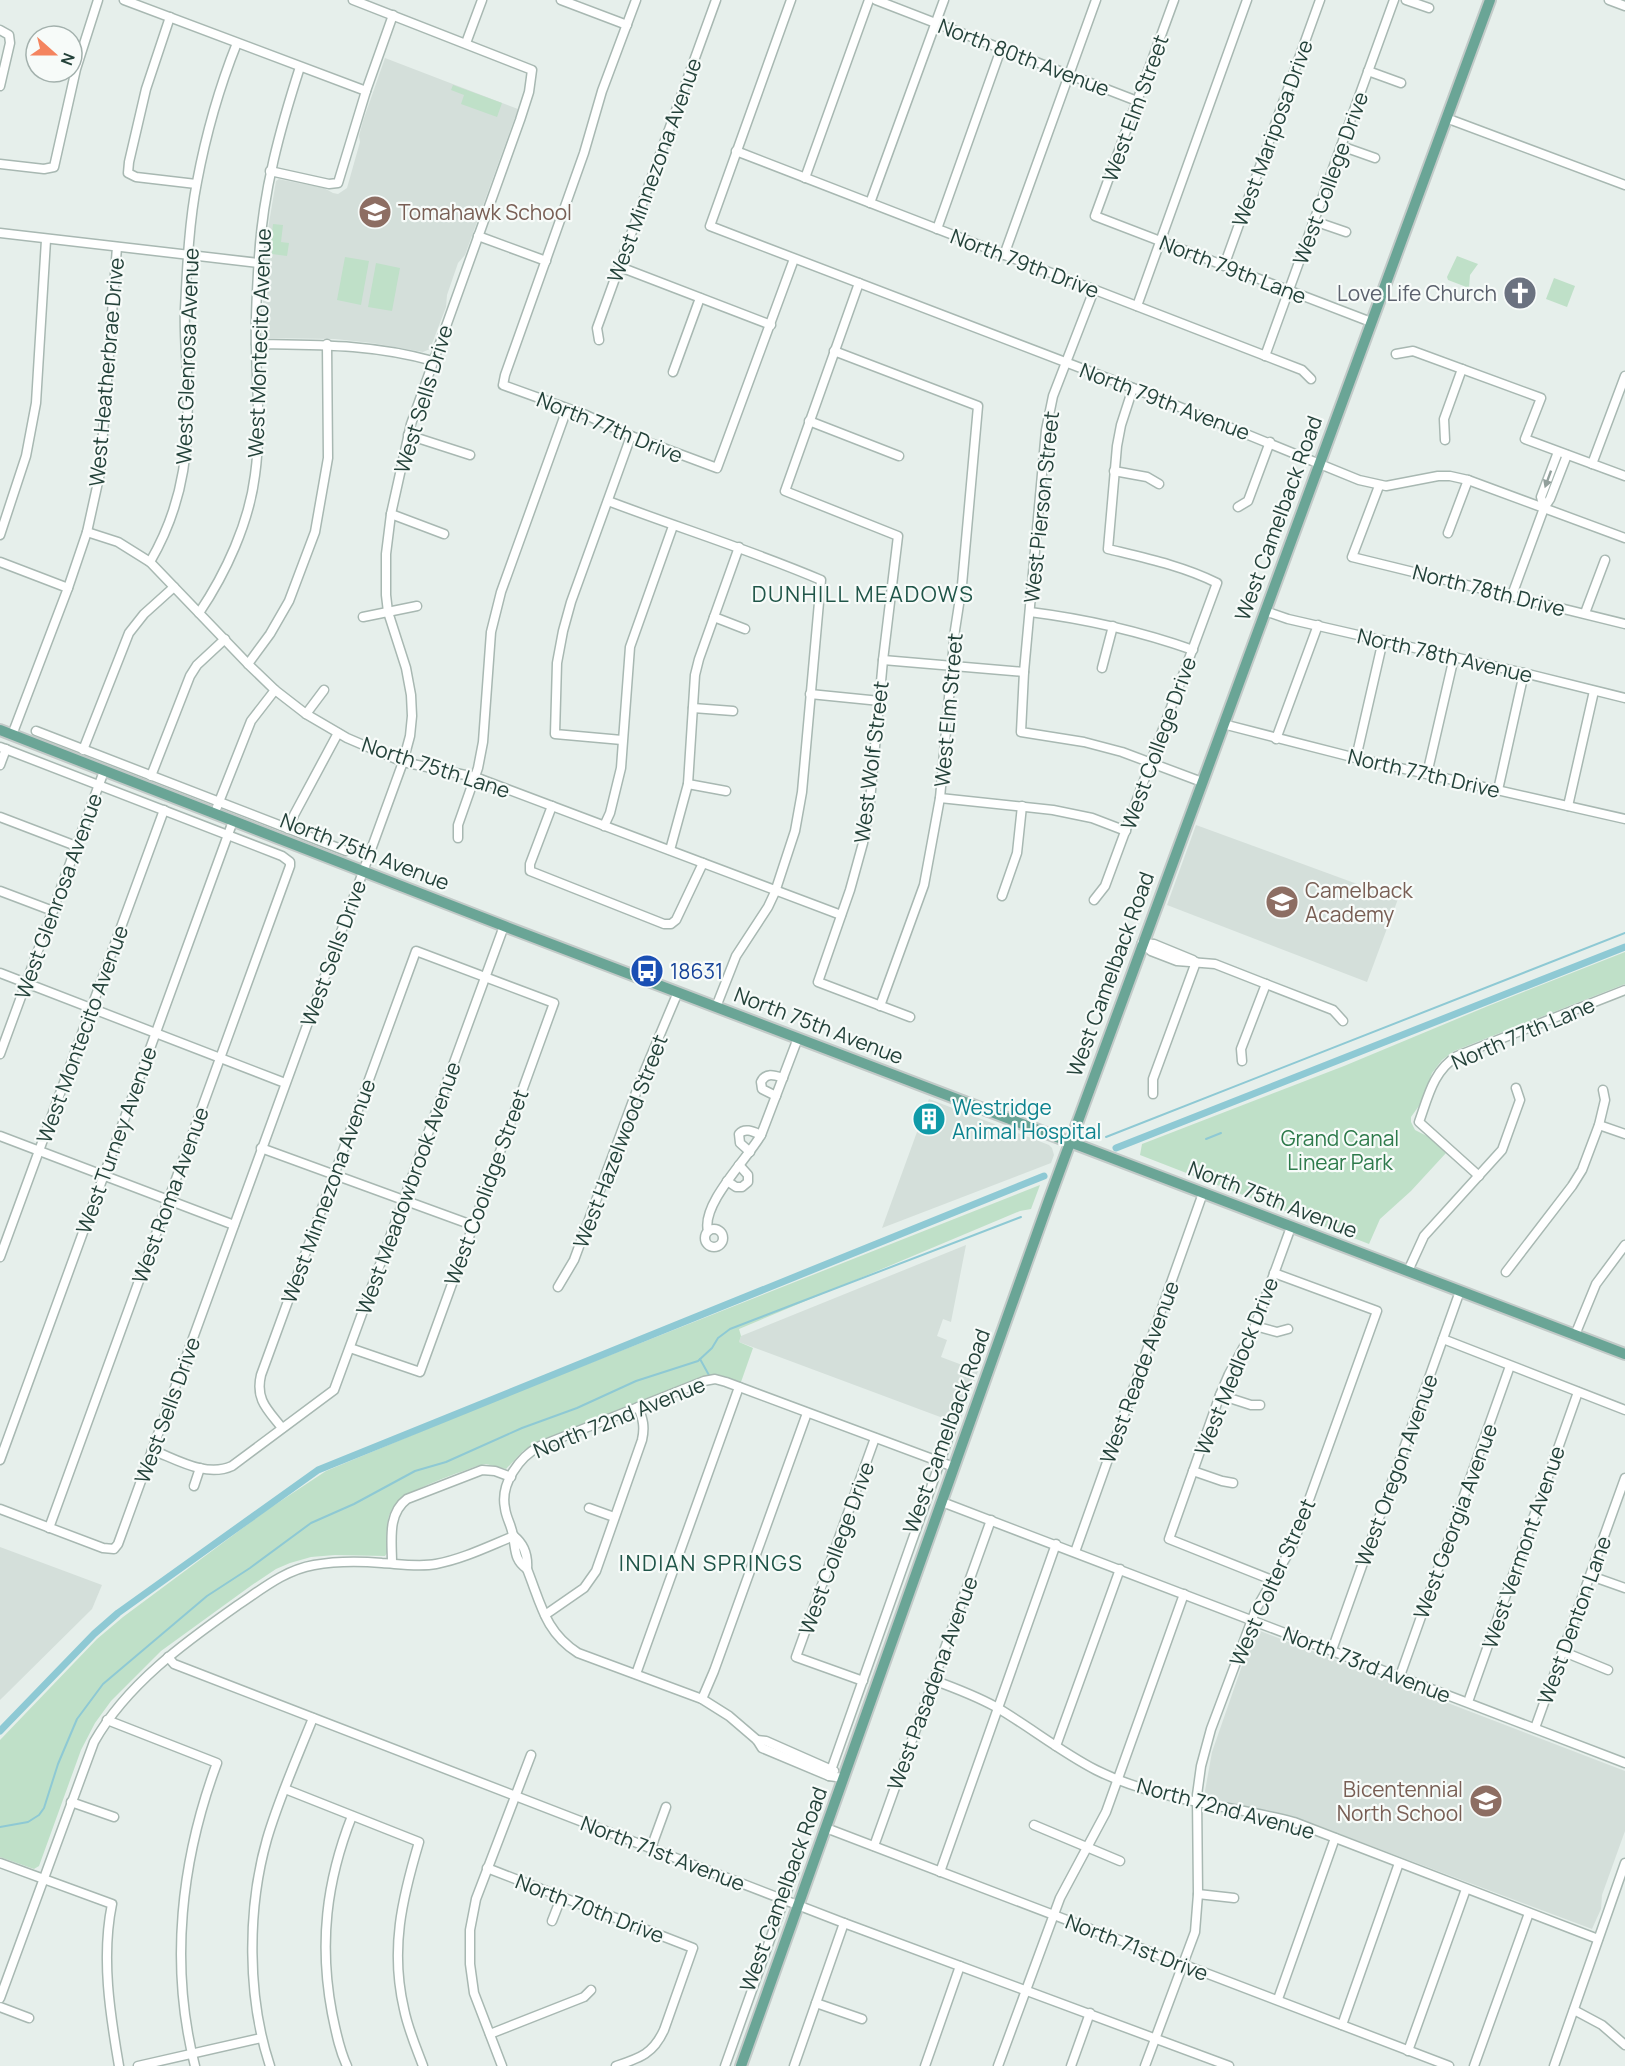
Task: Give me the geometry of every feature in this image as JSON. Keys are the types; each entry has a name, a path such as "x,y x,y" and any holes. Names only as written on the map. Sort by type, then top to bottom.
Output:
{"main road":[{"name":"West Camelback Road","path":"741,2066 1142,943 1490,0"},
{"name":"North 75th Avenue","path":"0,730 504,926 1625,1354"}],"street":[{"path":"0,164 44,170 54,167 76,69 98,0"},
{"path":"124,0 136,2 366,91"},
{"path":"353,0 466,43 482,0"},
{"path":"561,0 627,25"},
{"path":"478,236 546,261 584,153 602,91 636,0"},
{"name":"West Minnezona Avenue","path":"598,340 597,328 716,0"},
{"path":"736,151 791,0"},
{"path":"805,178 869,0"},
{"name":"North 80th Avenue","path":"876,0 1137,101"},
{"path":"870,203 944,0"},
{"path":"1004,255 1096,0"},
{"name":"West Elm Street","path":"1095,216 1174,0"},
{"path":"1137,306 1247,0"},
{"name":"West Mariposa Drive","path":"1224,266 1320,0"},
{"name":"West College Drive","path":"1265,356 1394,0"},
{"path":"1406,0 1429,8"},
{"path":"1610,0 1625,6"},
{"path":"270,171 329,184 338,183 366,91 393,15"},
{"path":"170,17 146,89 128,173 136,177 196,184"},
{"path":"0,30 9,35 10,44 0,86"},
{"name":"West Glenrosa Avenue","path":"150,561 170,523 188,443 184,312 196,184 214,107 237,43"},
{"name":"West Sells Drive","path":"49,1528 103,1548 114,1549 118,1544 403,762 410,736 411,695 406,668 388,612 385,582 391,514 408,435 523,110 529,92 532,70 466,43"},
{"path":"937,229 1001,49"},
{"name":"West Montecito Avenue","path":"199,613 222,574 235,544 255,476 258,428 256,344 263,212 270,171 300,67"},
{"path":"1368,71 1401,83"},
{"path":"1446,118 1625,185"},
{"path":"1341,146 1375,158"},
{"name":"North 79th Drive","path":"736,151 1302,370 1311,379"},
{"name":"North 79th Avenue","path":"736,151 710,226 1133,388 1379,486 1396,486 1438,476 1450,476 1468,480 1625,538"},
{"name":"North 79th Lane","path":"1095,216 1371,322"},
{"path":"1314,220 1346,232"},
{"path":"0,233 259,263"},
{"path":"0,536 26,456 36,403 46,240"},
{"name":"West Heatherbrae Drive","path":"12,735 87,532 100,473 117,247"},
{"path":"620,267 771,325 794,259"},
{"name":"North 77th Drive","path":"546,261 503,385 586,415 631,436 717,468 771,325"},
{"path":"859,283 809,421 899,456"},
{"name":"West Pierson Street","path":"1094,290 1053,396 1046,430 1024,672 1021,732 1084,742 1122,752 1150,763"},
{"path":"673,372 700,298"},
{"path":"256,344 327,344 364,347 433,361"},
{"path":"248,664 270,634 289,601 315,532 327,458 327,344"},
{"name":"West Elm Street","path":"834,351 978,406 940,798 924,885 880,1006"},
{"path":"1396,354 1413,351 1541,398 1525,439 1625,476"},
{"path":"1445,440 1444,419 1462,369"},
{"path":"1592,464 1625,376"},
{"path":"1133,388 1121,425 1114,471 1147,477 1159,484"},
{"path":"458,838 458,825 475,777 483,742 491,632 501,592 567,409"},
{"name":"West Wolf Street","path":"809,421 785,492 898,537 883,660 870,801 863,843 818,982 880,1006"},
{"path":"408,435 470,455"},
{"path":"622,740 555,734 557,663 563,631 575,592 631,436"},
{"path":"1238,507 1248,501 1270,442"},
{"path":"1512,595 1544,508 1550,500 1563,453"},
{"name":"West College Drive","path":"1094,900 1106,886 1217,583 1198,574 1108,549 1114,471"},
{"path":"1449,533 1468,480"},
{"name":"North 78th Drive","path":"1379,486 1352,557 1625,624"},
{"path":"608,501 673,526 738,547 820,580 798,815 775,892 768,907 736,956 716,1007"},
{"path":"391,514 444,534"},
{"path":"604,826 610,813 621,768 630,647 673,526"},
{"name":"North 75th Lane","path":"87,532 118,542 150,561 275,690 306,714 338,734 403,762 475,777 841,915"},
{"path":"670,850 688,784 695,675 738,547"},
{"path":"1585,613 1605,560"},
{"path":"0,562 68,588"},
{"path":"83,750 129,633 144,614 174,586"},
{"path":"363,617 417,606"},
{"name":"North 78th Avenue","path":"1265,611 1288,619 1625,698"},
{"path":"1030,612 1074,617 1113,626 1150,635 1193,650"},
{"path":"714,617 745,629"},
{"path":"1276,739 1318,625"},
{"path":"1102,668 1113,626"},
{"path":"151,776 190,676 196,665 225,639"},
{"path":"1356,758 1383,640"},
{"path":"1427,774 1454,657"},
{"path":"883,660 1024,672"},
{"path":"1498,790 1524,673"},
{"path":"215,813 251,721 275,690"},
{"path":"306,714 324,690"},
{"path":"1568,806 1594,691"},
{"path":"810,694 880,701"},
{"path":"693,708 733,711"},
{"name":"North 77th Drive","path":"1223,724 1356,758 1625,819"},
{"name":"North 75th Avenue","path":"36,731 346,851"},
{"path":"288,829 338,734"},
{"path":"0,765 3,748"},
{"name":"North 75th Avenue","path":"3,748 282,856 290,862"},
{"path":"1150,763 1202,782"},
{"name":"West Glenrosa Avenue","path":"0,1054 104,771"},
{"path":"688,784 726,791"},
{"path":"940,798 1053,810 1092,818 1125,831"},
{"path":"552,806 530,864 530,871 664,924 671,924 676,920 703,863"},
{"path":"1002,896 1017,853 1022,806"},
{"name":"West Montecito Avenue","path":"0,1257 164,810"},
{"path":"0,817 76,846"},
{"name":"West Turney Avenue","path":"0,1460 233,820"},
{"name":"West Roma Avenue","path":"49,1528 290,862"},
{"path":"0,891 53,911"},
{"name":"West Meadowbrook Avenue","path":"200,1468 216,1471 232,1466 334,1390 504,926"},
{"path":"1142,943 1156,945 1196,962 1215,964 1333,1010 1343,1022"},
{"name":"West Minnezona Avenue","path":"282,1428 263,1405 259,1384 416,951 485,977"},
{"path":"1153,1094 1154,1079 1196,962"},
{"path":"0,973 285,1083"},
{"name":"West Coolidge Street","path":"350,1348 420,1372 554,1003 485,977"},
{"path":"1242,1061 1241,1049 1266,984"},
{"name":"North 77th Lane","path":"1479,1176 1419,1122 1438,1074 1449,1061 1457,1056 1625,990"},
{"name":"West Hazelwood Street","path":"558,1287 574,1260 640,1082 678,992"},
{"path":"880,1006 910,1017"},
{"path":"708,1231 708,1220 727,1181 760,1135 798,1038"},
{"path":"776,1096 762,1089 763,1079 770,1074 783,1078"},
{"path":"1408,1271 1424,1236 1502,1150 1520,1100 1516,1088"},
{"path":"1506,1272 1582,1170 1599,1125 1605,1100 1603,1090"},
{"path":"1599,1125 1625,1134"},
{"path":"750,1152 740,1143 739,1134 748,1131 760,1135"},
{"path":"0,1136 234,1225"},
{"path":"261,1148 472,1225"},
{"path":"727,1181 742,1187 748,1182 748,1175 739,1166"},
{"name":"West Reade Avenue","path":"1076,1552 1203,1193"},
{"name":"West Medlock Drive","path":"1272,1580 1169,1539 1220,1395 1256,1326 1291,1227"},
{"path":"1575,1335 1596,1284 1625,1245"},
{"name":"West Colter Street","path":"1145,2066 1195,1932 1198,1894 1197,1801 1201,1766 1211,1729 1263,1595 1292,1547 1377,1311 1274,1273"},
{"name":"West Oregon Avenue","path":"1332,1650 1460,1291"},
{"path":"1256,1326 1277,1332 1288,1329"},
{"path":"1443,1340 1625,1410"},
{"name":"West Georgia Avenue","path":"1400,1676 1510,1366"},
{"name":"North 72nd Avenue","path":"511,1477 518,1464 531,1450 638,1407 711,1379 739,1387"},
{"path":"636,1674 739,1387 954,1467"},
{"name":"West Vermont Avenue","path":"1468,1702 1578,1392"},
{"path":"1220,1395 1260,1406"},
{"path":"545,1616 592,1580 645,1430 638,1407"},
{"path":"702,1699 807,1413"},
{"name":"West Camelback Road","path":"830,1773 952,1428"},
{"name":"West College Drive","path":"862,1681 796,1657 875,1438"},
{"path":"152,1450 200,1468 194,1486"},
{"path":"392,1563 393,1518 400,1504 407,1499 482,1470 495,1471 511,1477 504,1499 506,1515 514,1536 513,1549 520,1564 527,1569 545,1616 561,1641 578,1653 702,1699 729,1716 757,1740 762,1748 800,1760 843,1778"},
{"path":"1193,1471 1233,1483"},
{"name":"West Denton Lane","path":"1535,1728 1622,1497 1625,1478"},
{"name":"North 73rd Avenue","path":"942,1502 1625,1763"},
{"path":"0,1509 49,1528"},
{"path":"589,1509 614,1517"},
{"name":"West Pasadena Avenue","path":"874,1846 991,1520"},
{"path":"0,1998 91,1749 107,1720 119,1705 168,1657 274,1580 311,1565 341,1562 436,1564 461,1557 514,1536"},
{"path":"940,1872 1056,1544"},
{"path":"1056,1746 1120,1569"},
{"path":"1591,1576 1625,1587"},
{"path":"998,2066 1053,1915 1070,1877 1106,1812 1184,1594"},
{"path":"1564,1652 1608,1670"},
{"name":"North 71st Avenue","path":"168,1657 174,1664 784,1900 1229,2066"},
{"name":"North 72nd Avenue","path":"933,1680 978,1697 1056,1746 1097,1770 1118,1779 1168,1796 1294,1822 1598,1939"},
{"path":"270,2066 261,2038 254,1985 254,1924 257,1890 266,1842 276,1811 313,1718"},
{"path":"107,1720 217,1763 195,1830 182,1912 180,1948 182,1988 195,2066"},
{"path":"502,2066 474,1993 470,1964 470,1930 476,1899 531,1755"},
{"path":"285,1789 419,1842 402,1900 397,1959 404,2010 423,2066"},
{"path":"71,1802 114,1817"},
{"path":"651,1848 666,1807"},
{"path":"347,2066 339,2047 331,2007 324,1949 328,1894 340,1846 352,1816"},
{"path":"1034,1825 1120,1861"},
{"name":"North 71st Drive","path":"826,1828 1449,2066"},
{"path":"1278,1999 1335,1838"},
{"path":"0,1863 112,1904 107,1957 119,2066"},
{"path":"1342,2025 1399,1863"},
{"path":"1554,2066 1625,1863"},
{"name":"North 70th Drive","path":"487,1868 693,1948 658,2043 650,2052 627,2064"},
{"name":"West Camelback Road","path":"725,2066 794,1872"},
{"path":"1408,2051 1466,1889"},
{"path":"1198,1894 1234,1898"},
{"path":"552,1921 561,1898"},
{"path":"1474,2066 1529,1913"},
{"path":"794,2066 844,1923"},
{"path":"925,2066 960,1966"},
{"path":"490,2034 584,1997 591,1990"},
{"path":"816,2003 862,2019"},
{"path":"0,2007 29,2018"},
{"path":"1574,2010 1602,2025 1625,2045"},
{"path":"1071,2066 1090,2013"},
{"path":"138,2066 261,2038"},
{"path":"616,2066 627,2064"}],"shaded area":[{"name":"Tomahawk School","path":"385,58 518,109 465,255 458,263 447,295 446,307 430,349 423,352 335,339 265,338 262,333 264,274 276,181 279,179 324,188 338,194 347,188 360,142 359,136 363,121"},
{"name":"Camelback Academy","path":"1196,825 1398,899 1367,982 1167,905"},
{"path":"929,1099 1049,1145 1054,1155 1051,1163 882,1228"},
{"path":"966,1245 951,1322 943,1319 937,1336 947,1340 941,1357 978,1371 959,1424 739,1342 741,1336"},
{"path":"0,1547 102,1585 92,1609 0,1700"},
{"name":"Bicentennial North School","path":"1256,1631 1625,1771 1625,1831 1602,1895 1601,1909 1592,1929 1292,1816 1207,1798 1205,1791 1212,1752"}],"green space":[{"path":"453,85 502,103 497,117 461,104 464,95 451,90"},
{"path":"273,224 283,225 281,242 289,243 287,256 272,254 270,250"},
{"path":"1457,256 1478,264 1470,275 1469,288 1448,280 1447,277"},
{"path":"345,257 369,261 361,305 337,300"},
{"path":"376,263 400,268 392,311 368,307"},
{"path":"1554,278 1575,286 1567,307 1546,299"},
{"name":"Grand Canal Linear Park","path":"1625,952 1625,984 1454,1051 1442,1060 1432,1073 1421,1103 1411,1117 1411,1122 1415,1130 1429,1137 1446,1153 1411,1191 1380,1219 1369,1244 1140,1155 1142,1144 1344,1066"},
{"path":"1040,1185 1031,1209 1020,1211 739,1329 741,1336 739,1342 753,1348 741,1382 720,1375 703,1376 542,1440 523,1451 506,1469 486,1464 477,1466 417,1490 396,1504 391,1511 387,1526 385,1556 311,1557 276,1569 161,1651 111,1701 95,1723 81,1750 39,1866 34,1869 0,1857 0,1740 97,1639 123,1617 267,1510 326,1471 499,1399"}],"waterway":[{"path":"1106,1137 1625,933"},
{"path":"1116,1148 1625,947"},
{"path":"1206,1139 1221,1133"},
{"path":"0,1731 94,1634 118,1613 318,1470 1044,1176"},
{"path":"0,1827 28,1822 39,1815 44,1808 58,1764 77,1719 103,1684 207,1596 311,1523 354,1504 415,1471 446,1462 636,1381 698,1361 712,1348 718,1338 730,1329 1021,1217"},
{"path":"700,1359 710,1377"}],"place":[{"name":"Tomahawk School","path":"375,212"},
{"name":"Love Life Church","path":"1520,293"},
{"name":"Camelback Academy","path":"1282,902"},
{"name":"18631","path":"647,971"},
{"name":"Westridge Animal Hospital","path":"929,1119"},
{"name":"Bicentennial North School","path":"1486,1801"}],"district":[{"name":"DUNHILL MEADOWS","path":"863,594"},
{"name":"INDIAN SPRINGS","path":"711,1563"}]}
